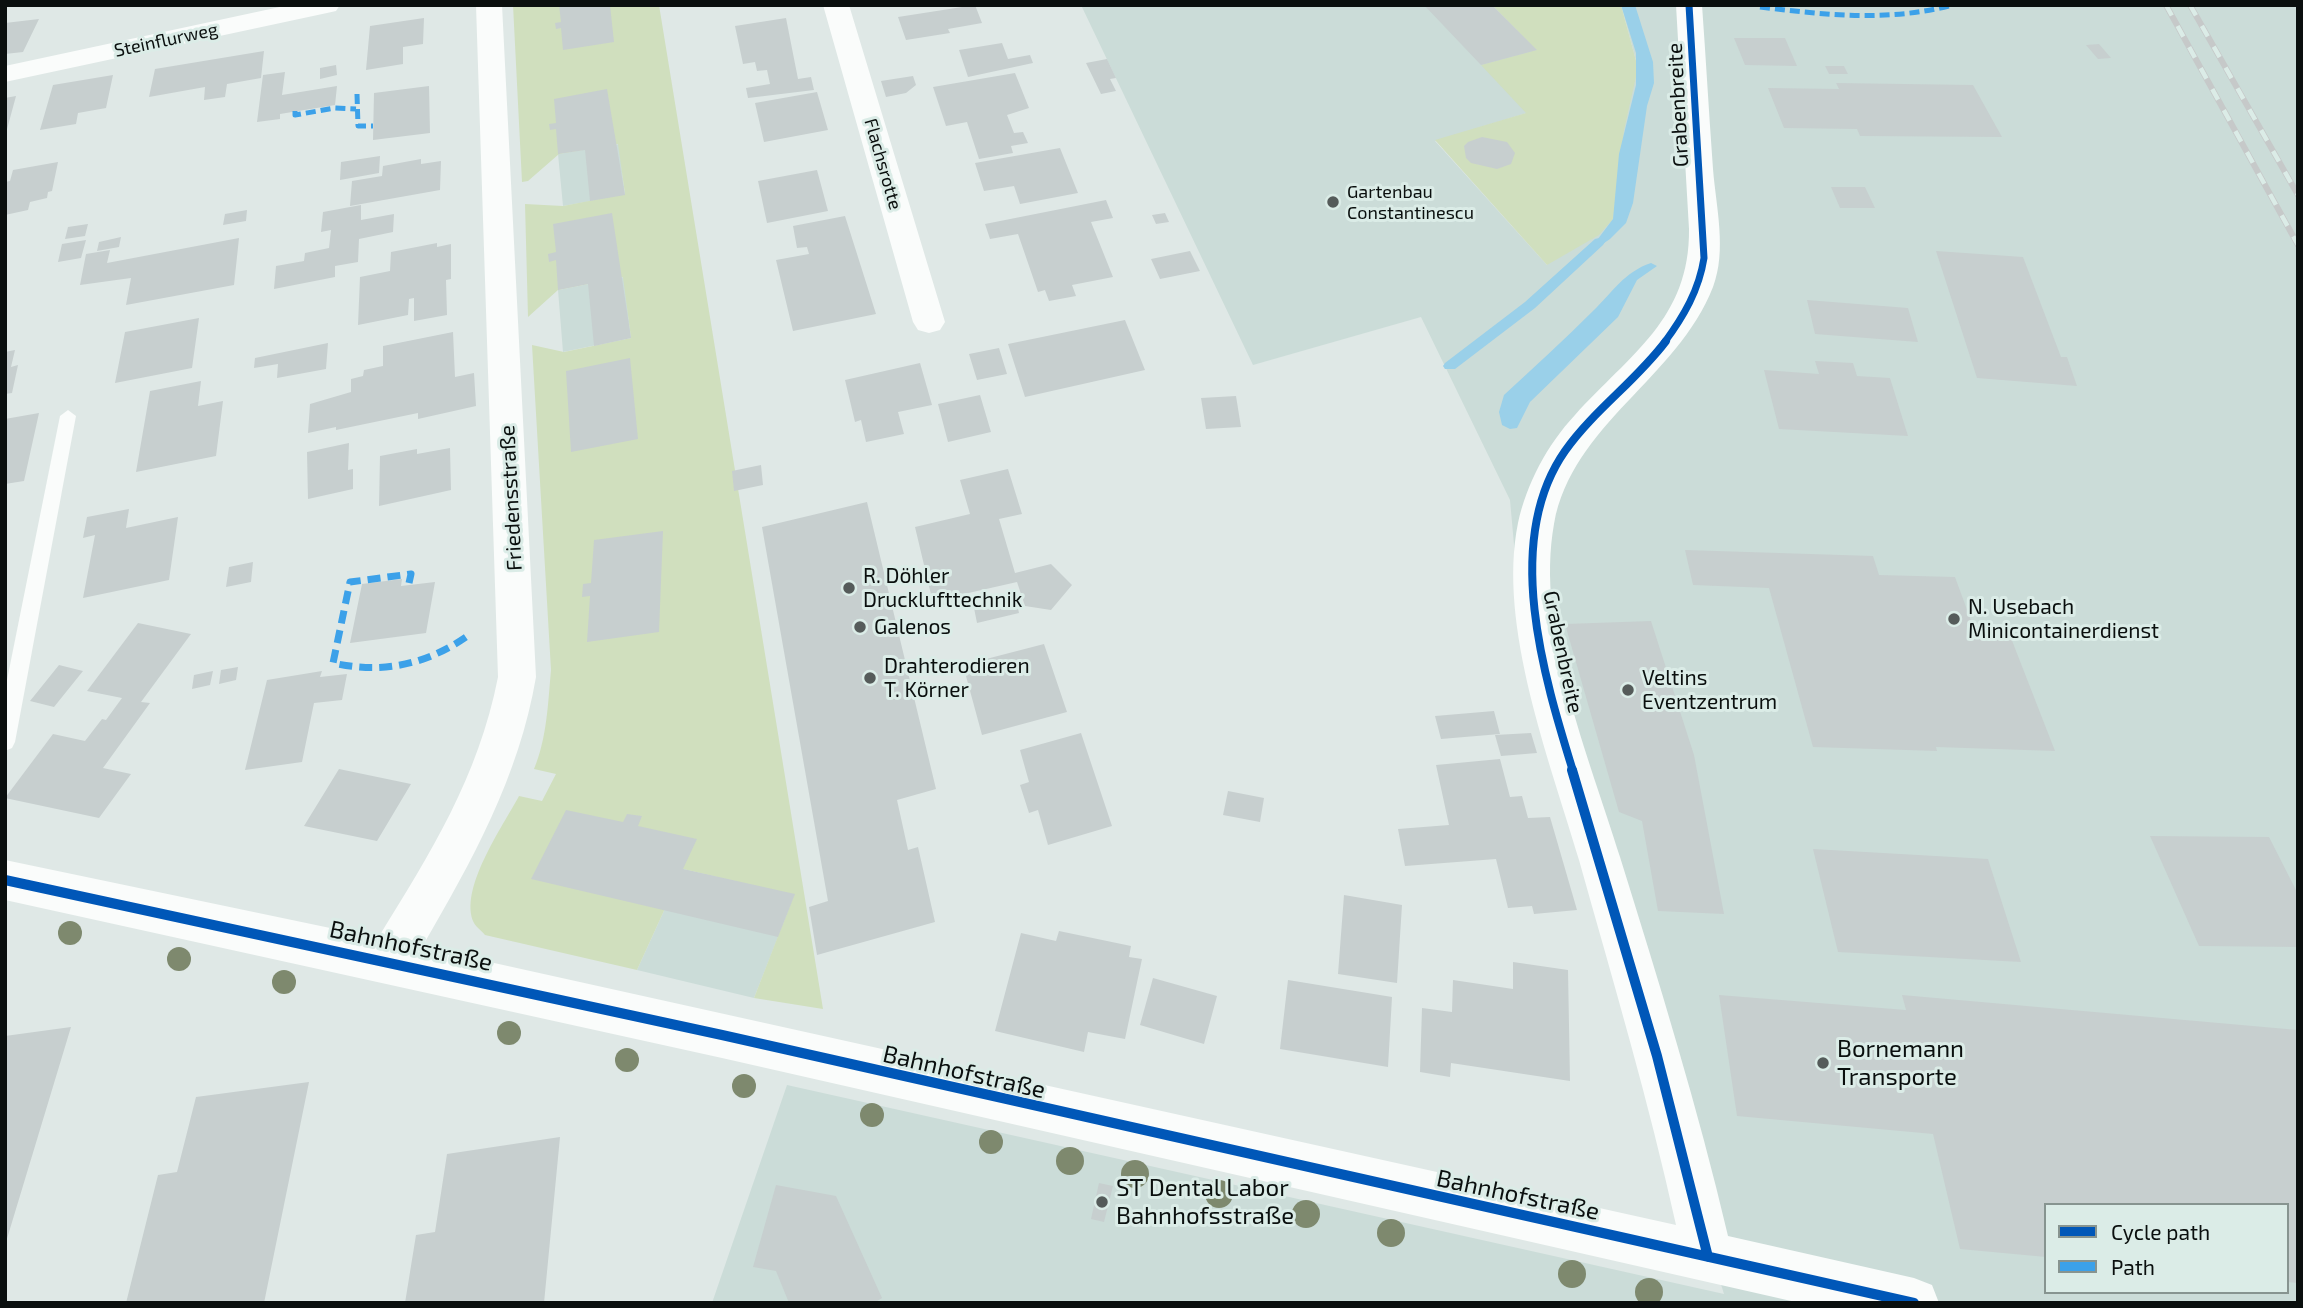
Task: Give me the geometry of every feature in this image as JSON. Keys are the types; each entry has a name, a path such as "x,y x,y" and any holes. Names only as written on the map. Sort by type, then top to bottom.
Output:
{"street":[{"name":"Steinflurweg","path":"5,74 327,5"},
{"name":"Friedensstraße","path":"390,960 484,796 506,738 517,677 489,5"},
{"name":"Flachsrotte","path":"836,5 929,322"},
{"name":"Grabenbreite","path":"1689,5 1704,242 1698,286 1670,338 1570,440 1554,467 1536,523 1531,584 1535,618 1560,723 1684,1145 1708,1257"},
{"name":"Bahnhofstraße","path":"5,880 390,960 844,1065 1914,1303"}],"lane":[{"path":"5,741 68,416"}],"shaded area":[{"path":"1081,5 1492,5 1537,50 1527,113 1435,141 1547,265 1638,68 1621,5 2298,5 2298,1303 712,1303 787,1085 1724,1294 1523,645 1510,500 1421,317 1253,365"},
{"path":"619,144 625,195 563,206 558,154"},
{"path":"624,277 631,338 563,352 558,290"},
{"path":"683,869 795,894 754,998 637,970"}],"green space":[{"path":"513,5 659,5 823,1009 754,998 794,895 683,869 637,970 485,935 474,923 472,893 484,858 519,796 542,801 556,774 534,769 544,733 551,670 532,345 564,352 631,338 623,277 558,290 528,317 525,204 563,206 625,194 618,144 559,154 528,181 522,182"},
{"path":"1492,5 1621,5 1638,68 1624,130 1613,219 1599,235 1547,265 1435,140 1526,113 1481,65 1536,50"}],"water":[{"path":"1621,5 1635,5 1653,62 1654,83 1647,106 1633,203 1626,223 1610,239 1585,256 1613,219 1619,154 1636,85 1636,53"},
{"path":"1651,263 1657,266 1637,280 1618,317 1530,402 1517,428 1510,429 1502,425 1499,412 1504,395 1626,277"}],"building":[{"path":"559,5 610,5 614,42 563,50 561,28 556,29 555,23 561,22"},
{"path":"975,5 982,23 948,29 950,33 906,40 898,17"},
{"path":"1424,5 1492,5 1537,50 1481,65"},
{"path":"424,18 423,44 403,47 403,64 366,70 370,26"},
{"path":"786,18 798,79 811,77 814,90 748,98 746,88 770,84 767,70 757,71 755,62 743,64 735,26"},
{"path":"39,19 23,52 5,54 5,23"},
{"path":"1734,38 1785,38 1797,66 1745,65"},
{"path":"1002,43 1008,59 1030,55 1033,63 968,77 959,50"},
{"path":"2099,44 2111,58 2098,59 2086,45"},
{"path":"264,51 261,78 227,84 225,97 204,100 205,87 149,97 155,69"},
{"path":"1107,59 1116,78 1110,79 1116,91 1101,94 1086,63"},
{"path":"336,65 337,75 320,79 320,68"},
{"path":"1825,66 1844,66 1848,74 1829,74"},
{"path":"285,72 282,95 337,86 335,105 280,114 280,119 257,122 263,75"},
{"path":"1015,73 1029,108 1007,115 1014,133 1023,132 1028,143 1011,146 1013,153 979,159 967,122 946,126 933,87"},
{"path":"113,75 106,108 78,113 76,124 40,130 53,85"},
{"path":"913,76 916,85 906,93 886,97 881,81"},
{"path":"1836,83 1973,85 2002,137 1860,136 1857,129 1784,128 1768,88 1839,89"},
{"path":"429,86 430,133 373,140 374,93"},
{"path":"607,89 625,195 590,201 585,150 558,154 556,129 550,130 549,124 556,123 554,99"},
{"path":"817,92 828,130 764,142 755,103"},
{"path":"16,96 6,133 5,133 5,98"},
{"path":"1482,137 1507,142 1515,153 1511,164 1497,169 1471,163 1466,158 1464,146"},
{"path":"1060,148 1078,193 1020,204 1014,186 984,191 975,163"},
{"path":"380,156 379,173 340,180 341,162"},
{"path":"421,159 421,164 441,161 440,190 350,206 352,181 382,176 383,166"},
{"path":"58,162 52,191 48,192 47,198 30,202 28,210 5,215 5,182 10,181 13,170"},
{"path":"817,170 828,211 767,223 758,181"},
{"path":"1831,187 1865,187 1875,208 1840,208"},
{"path":"1106,200 1113,218 1091,222 1113,277 1072,285 1076,296 1049,301 1045,290 1038,292 1018,234 990,239 985,224"},
{"path":"361,205 361,220 394,214 393,232 359,239 358,262 335,266 335,277 274,289 276,266 304,261 305,253 329,248 331,230 321,232 323,212"},
{"path":"247,210 246,221 223,225 225,214"},
{"path":"612,213 631,338 594,346 588,284 558,290 556,260 549,262 548,254 556,252 553,224"},
{"path":"1165,213 1169,222 1156,224 1152,215"},
{"path":"845,216 876,314 793,331 776,260 809,254 807,247 797,248 793,226"},
{"path":"88,224 85,236 65,239 68,227"},
{"path":"121,237 119,247 97,251 99,242"},
{"path":"239,238 234,285 126,305 131,278 80,285 86,254 110,250 107,263"},
{"path":"86,240 81,258 58,262 62,244"},
{"path":"437,243 437,247 451,244 451,279 446,280 447,315 414,321 414,298 409,299 408,315 358,325 360,277 390,271 391,252"},
{"path":"1190,251 1200,271 1160,279 1151,259"},
{"path":"1936,251 2023,257 2061,357 2067,357 2077,386 1977,378"},
{"path":"1807,300 1908,308 1918,342 1815,334"},
{"path":"199,318 192,368 115,383 125,332"},
{"path":"1125,320 1145,370 1025,397 1008,344"},
{"path":"453,332 455,377 474,373 476,406 418,419 418,413 308,433 310,404 351,392 351,379 363,376 364,370 383,366 383,346"},
{"path":"328,343 326,369 277,378 278,364 254,368 255,358"},
{"path":"999,348 1007,374 977,380 969,354"},
{"path":"15,350 11,367 18,365 12,393 5,394 5,352"},
{"path":"630,358 638,439 571,452 566,371"},
{"path":"1815,361 1853,363 1857,376 1890,378 1908,436 1779,429 1764,370 1819,374"},
{"path":"920,363 932,405 898,412 904,434 866,442 861,420 855,422 845,380"},
{"path":"201,381 198,406 223,401 216,456 136,472 150,391"},
{"path":"980,395 991,432 948,442 938,404"},
{"path":"1236,396 1241,427 1206,429 1201,398"},
{"path":"39,413 24,481 5,484 5,419"},
{"path":"349,443 348,470 353,469 353,489 308,499 307,452"},
{"path":"450,448 451,490 379,506 380,456 417,449 417,454"},
{"path":"761,465 763,485 734,491 732,471"},
{"path":"1008,469 1022,514 999,519 1015,573 1051,564 1072,585 1051,610 1025,606 1017,582 964,594 965,600 934,607 915,527 970,514 960,480"},
{"path":"867,502 936,789 897,800 908,850 918,847 935,922 817,955 809,907 828,901 762,527"},
{"path":"129,509 126,528 178,517 169,580 83,598 95,535 83,538 87,517"},
{"path":"663,531 659,632 587,642 590,596 582,597 583,584 591,583 594,540"},
{"path":"1685,550 1873,556 1879,575 1955,577 1977,637 2011,638 2055,751 1813,747 1769,588 1693,585"},
{"path":"253,562 251,582 226,587 229,567"},
{"path":"402,579 401,586 435,582 426,633 350,643 362,584"},
{"path":"1016,599 1019,613 977,623 974,608"},
{"path":"1651,621 1694,755 1724,914 1658,911 1642,821 1619,812 1565,624"},
{"path":"138,623 191,634 141,702 150,703 103,768 131,774 99,818 5,798 53,734 85,741 102,719 106,720 122,698 87,691"},
{"path":"1044,644 1067,712 982,735 963,665"},
{"path":"59,665 83,671 54,707 30,701"},
{"path":"238,667 236,680 219,684 221,670"},
{"path":"213,671 210,685 192,689 194,675"},
{"path":"322,671 320,677 347,674 342,700 314,703 302,762 245,770 267,680"},
{"path":"1494,711 1500,734 1441,739 1435,716"},
{"path":"1081,733 1112,826 1048,845 1038,810 1029,813 1020,785 1029,782 1020,750"},
{"path":"1531,733 1537,753 1501,756 1495,735"},
{"path":"1500,759 1510,797 1522,796 1528,818 1550,817 1577,910 1534,914 1532,906 1508,908 1496,859 1405,866 1398,829 1449,825 1436,765"},
{"path":"339,769 411,784 377,841 304,826"},
{"path":"1228,791 1264,798 1260,822 1223,815"},
{"path":"566,810 623,822 627,814 642,816 638,826 697,839 683,869 795,894 778,937 531,879"},
{"path":"2150,836 2269,837 2298,894 2298,947 2199,946"},
{"path":"1813,849 1988,859 2021,962 1838,952"},
{"path":"1344,895 1402,905 1397,983 1338,974"},
{"path":"1059,931 1131,946 1129,957 1142,959 1125,1039 1088,1032 1084,1052 995,1031 1021,933 1056,941"},
{"path":"1513,962 1568,970 1570,1081 1451,1063 1450,1077 1420,1072 1422,1008 1452,1012 1453,980 1513,989"},
{"path":"1153,978 1217,996 1204,1044 1140,1025"},
{"path":"1288,980 1392,997 1388,1067 1280,1049"},
{"path":"1719,995 1906,1010 1902,995 2298,1030 2298,1283 2289,1282 2289,1203 2044,1203 2044,1257 1960,1249 1933,1134 1737,1116"},
{"path":"71,1027 6,1242 5,1242 5,1036"},
{"path":"309,1082 264,1303 126,1303 158,1175 177,1172 196,1097"},
{"path":"560,1137 544,1303 405,1303 416,1235 435,1232 447,1154"},
{"name":"ST Dental Labor Bahnhofsstraße","path":"1099,1183 1113,1186 1104,1222 1091,1219"},
{"path":"776,1185 836,1196 882,1298 874,1303 789,1303 776,1271 753,1267"}],"waterway":[{"path":"1450,366 1530,305 1599,242"}],"railway":[{"path":"2166,5 2298,245"},
{"path":"2190,5 2298,195"}],"marked path":[{"path":"1760,7 1882,17 1953,5"},
{"path":"357,94 358,126 373,126"},
{"path":"295,111 295,115 335,108 356,109"},
{"path":"409,583 411,574 350,582 333,663 368,668 403,666 436,655 466,637"}],"cycle path":[{"path":"1689,5 1704,229 1702,272 1682,319 1661,348 1586,425 1564,453 1546,486 1536,525 1533,566 1535,608 1550,693 1657,1056 1708,1257"},
{"path":"5,880 722,1035 1914,1303"}],"place":[{"name":"Gartenbau Constantinescu","path":"1333,202"},
{"name":"R. Döhler Drucklufttechnik","path":"849,588"},
{"name":"N. Usebach Minicontainerdienst","path":"1954,619"},
{"name":"Galenos","path":"860,627"},
{"name":"Drahterodieren T. Körner","path":"870,678"},
{"name":"Veltins Eventzentrum","path":"1628,690"},
{"name":"Bornemann Transporte","path":"1823,1063"},
{"name":"ST Dental Labor Bahnhofsstraße","path":"1102,1202"}]}
